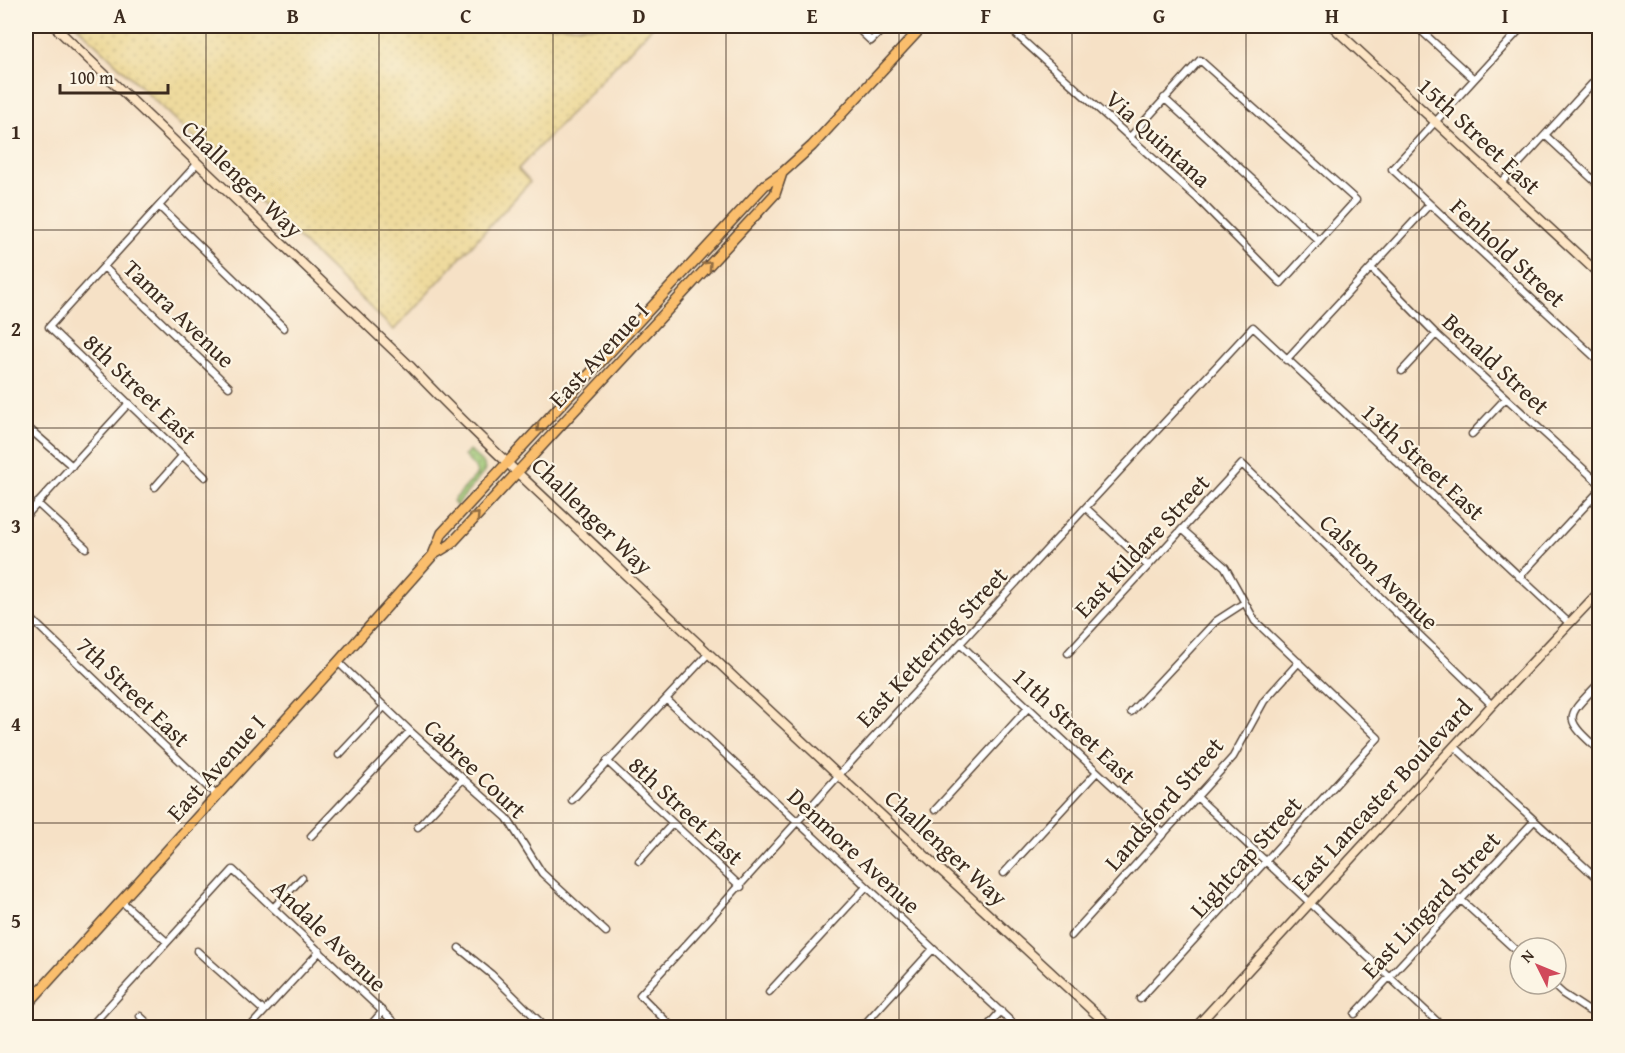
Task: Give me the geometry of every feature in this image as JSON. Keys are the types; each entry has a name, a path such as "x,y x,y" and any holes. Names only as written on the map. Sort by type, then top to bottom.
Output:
{"main road":[{"name":"Challenger Way","path":"54,26 411,367 466,425 708,654 1111,1028"},
{"name":"East Avenue I","path":"433,555 442,533 765,185 783,173 812,146 923,26"},
{"name":"15th Street East","path":"1332,26 1599,275"},
{"name":"East Avenue I","path":"26,1006 433,555 451,544 775,194 783,173"},
{"path":"673,285 682,294"},
{"name":"East Lancaster Boulevard","path":"1195,1028 1491,705 1599,591"}],"street":[{"path":"855,26 871,41 886,26"},
{"name":"Via Quintana","path":"1007,26 1197,199 1281,283 1319,241"},
{"path":"1416,26 1473,79"},
{"path":"1435,121 1523,26"},
{"path":"1130,137 1164,98 1200,60 1356,200 1319,241 1164,98"},
{"path":"1500,183 1599,75"},
{"name":"Fenhold Street","path":"1435,121 1392,169 1599,362"},
{"path":"1545,135 1599,186"},
{"path":"104,267 197,164"},
{"path":"1286,360 1429,205"},
{"path":"159,206 284,328"},
{"name":"8th Street East","path":"104,267 49,327 205,477"},
{"name":"Tamra Avenue","path":"104,267 229,387"},
{"name":"Benald Street","path":"1371,268 1436,334 1599,483"},
{"name":"13th Street East","path":"1253,327 1569,623"},
{"name":"East Kettering Street","path":"673,1028 640,995 741,887 839,775 1253,327"},
{"path":"1402,371 1436,334"},
{"path":"1472,434 1506,398"},
{"path":"26,516 129,403"},
{"path":"26,426 72,466"},
{"path":"155,487 183,455"},
{"name":"East Kildare Street","path":"1068,653 1242,464"},
{"name":"Calston Avenue","path":"1242,464 1491,705"},
{"path":"1519,577 1599,490"},
{"path":"38,503 87,548"},
{"path":"1086,508 1148,566"},
{"path":"1182,529 1225,567 1255,621 1299,662"},
{"path":"1131,712 1216,621 1244,603"},
{"name":"7th Street East","path":"26,614 217,796"},
{"name":"11th Street East","path":"960,644 1164,834"},
{"path":"572,800 708,654"},
{"name":"Cabree Court","path":"338,662 384,707 507,818 542,873 606,932"},
{"name":"Lightcap Street","path":"1140,999 1378,738 1299,662"},
{"name":"Landsford Street","path":"1071,936 1233,757 1264,701 1299,662"},
{"path":"1599,682 1573,711 1572,719 1576,730 1599,751"},
{"name":"Denmore Avenue","path":"666,699 1018,1028"},
{"path":"339,755 384,707"},
{"path":"935,810 1028,708"},
{"path":"311,836 410,731"},
{"path":"1454,746 1599,881"},
{"name":"8th Street East","path":"607,761 741,887"},
{"path":"1004,873 1096,772"},
{"path":"418,827 463,779"},
{"path":"1198,798 1444,1028"},
{"name":"East Lingard Street","path":"1354,1014 1534,820"},
{"path":"639,861 673,823"},
{"name":"Andale Avenue","path":"167,942 233,870 400,1028"},
{"path":"274,907 302,878"},
{"path":"769,992 866,887"},
{"path":"1460,899 1508,943"},
{"path":"89,1028 167,942 121,901"},
{"path":"459,948 491,974 546,1028"},
{"path":"861,1028 933,949"},
{"path":"197,951 264,1011"},
{"path":"249,1028 320,951"},
{"path":"1566,996 1589,1011"},
{"path":"368,1028 383,1011"},
{"path":"986,1028 1001,1011"},
{"path":"140,1016 153,1028"}],"green space":[{"path":"469,450 484,464 485,471 456,506 453,501 477,474 475,468 464,456"}],"sand":[{"path":"77,26 653,26 518,169 530,182 394,330"}]}
